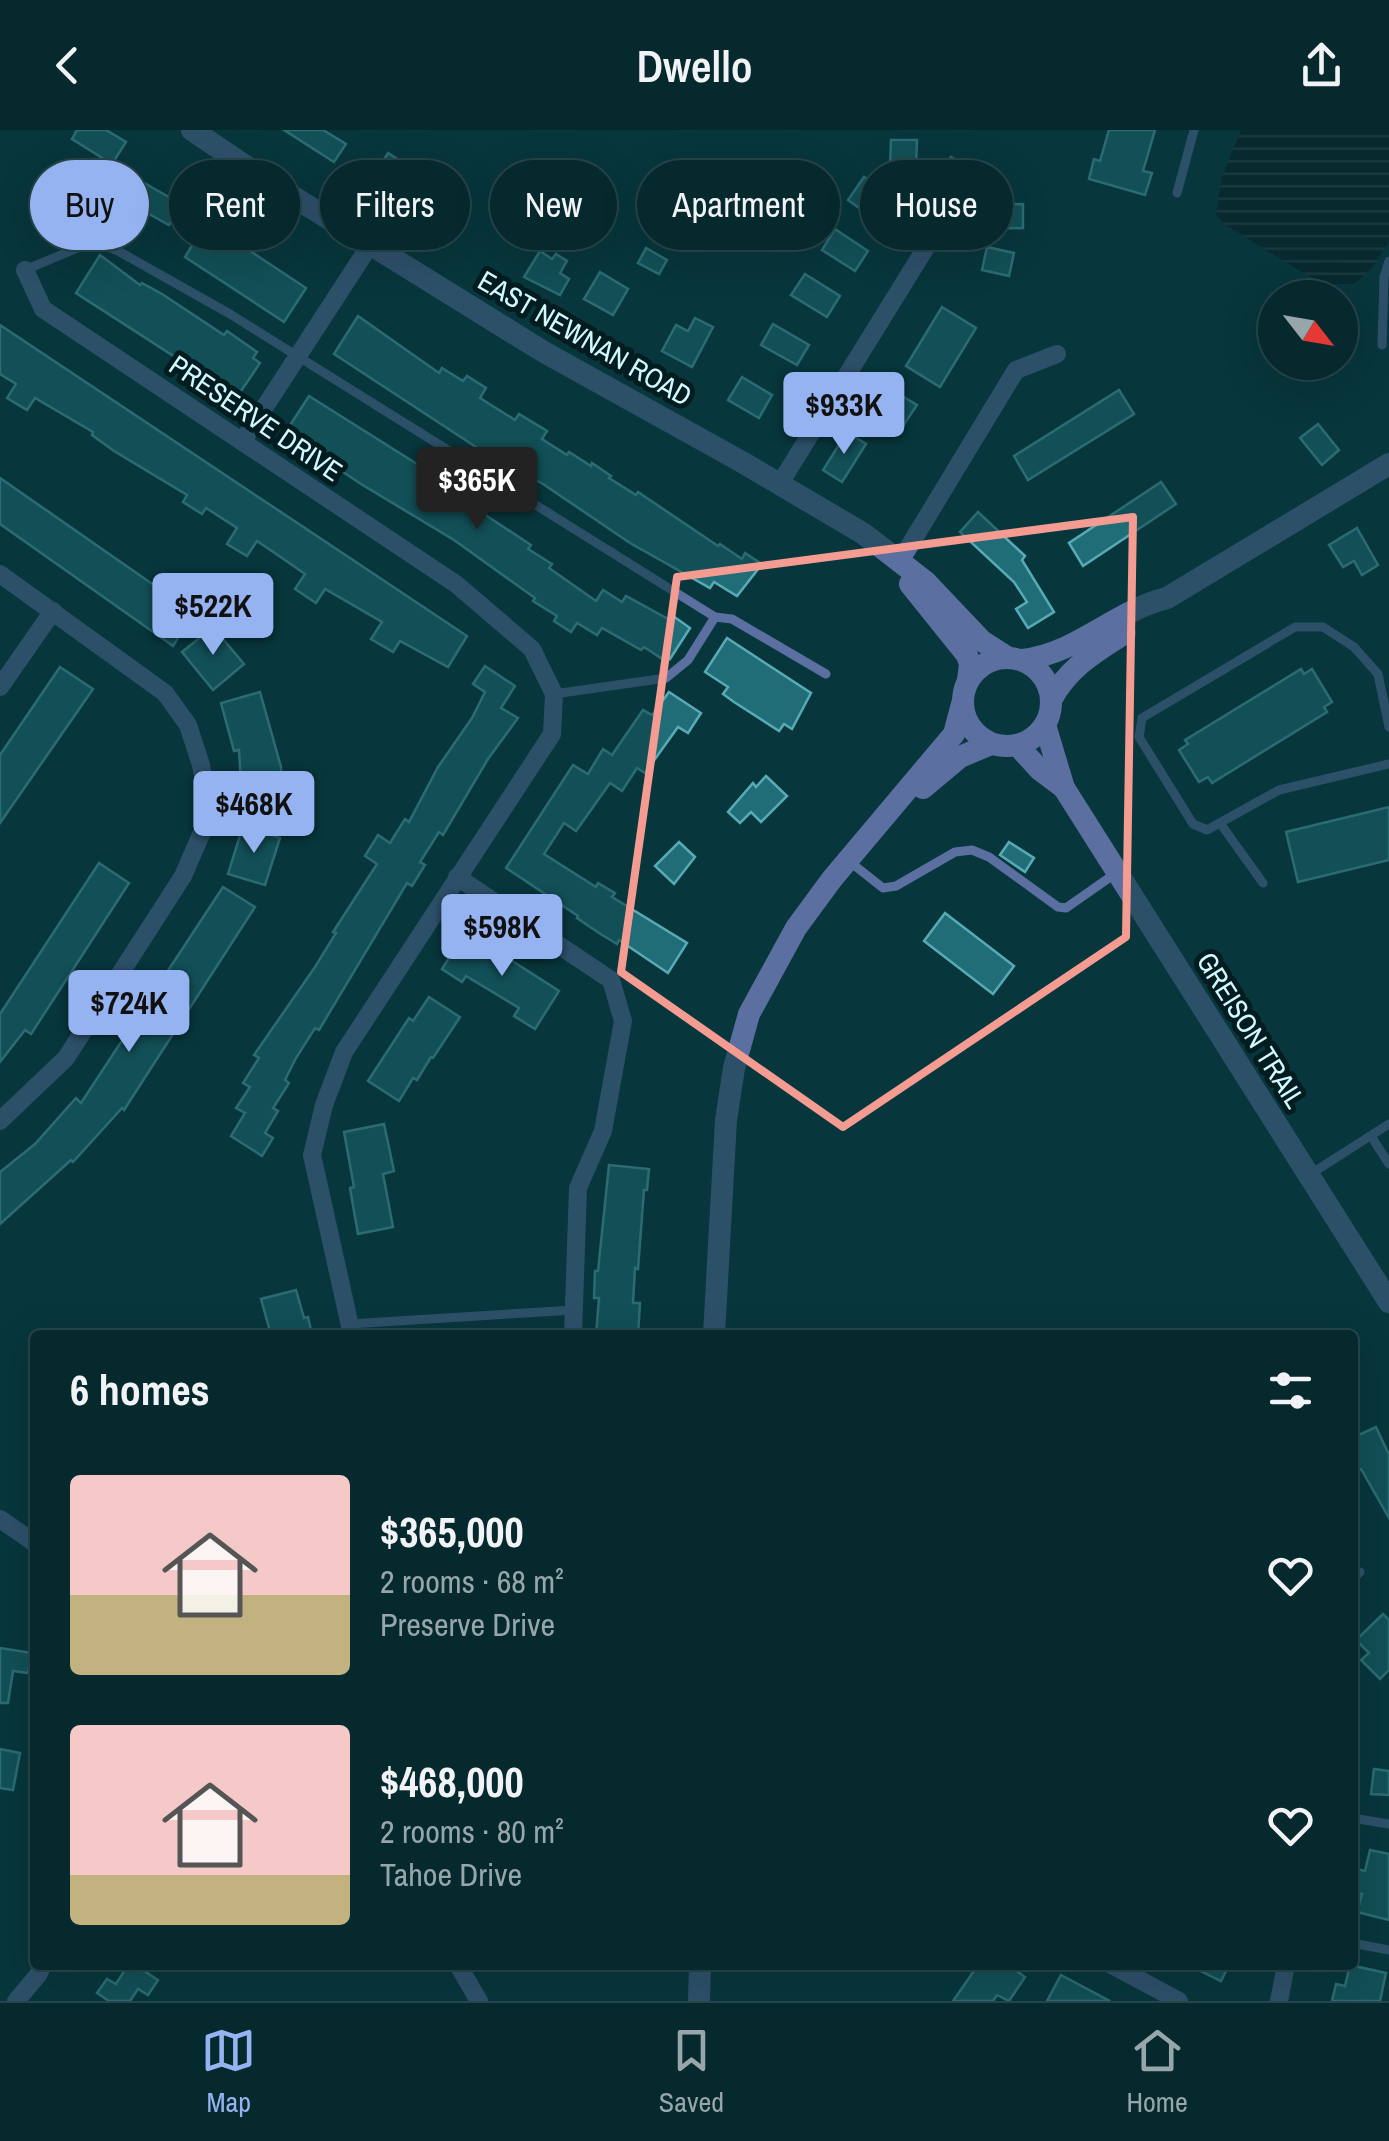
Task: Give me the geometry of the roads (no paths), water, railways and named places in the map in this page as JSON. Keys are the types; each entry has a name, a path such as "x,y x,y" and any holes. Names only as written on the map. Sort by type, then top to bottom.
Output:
{"street":[{"name":"EAST NEWNAN ROAD","path":"192,130 320,212"},
{"path":"242,442 366,250"},
{"name":"EAST NEWNAN ROAD","path":"380,250 544,352 864,534 926,582 966,626 1014,658"},
{"path":"779,485 924,250"},
{"name":"PRESERVE DRIVE","path":"25,270 43,310 456,584 532,649 554,694"},
{"path":"898,563 1016,370 1057,354"},
{"path":"714,1330 722,1240 722,1158 734,1068 749,1014 796,928 954,734 965,692 984,663 1048,656 1100,632 1146,603 1167,598 1389,464"},
{"name":"EAST NEWNAN ROAD","path":"898,563 915,593 967,655 970,664 965,692"},
{"path":"0,574 165,693 188,725 206,794 202,830 183,876 66,1058 0,1121"},
{"path":"878,825 960,756 992,744 1017,745 1033,738 1045,725 1051,700 1062,679 1074,666 1153,615 1167,598"},
{"path":"0,687 53,611"},
{"path":"1014,658 1043,675 1051,700"},
{"path":"965,692 971,728 992,744"},
{"path":"350,1329 312,1155 320,1122 344,1052 552,734 554,694"},
{"name":"GREISON TRAIL","path":"1045,725 1064,788 1389,1302"},
{"name":"GREISON TRAIL","path":"1017,745 1064,788"},
{"path":"457,877 612,980 622,1022 604,1131 578,1188 573,1330"},
{"path":"0,1518 30,1539"},
{"path":"16,2001 40,1970"},
{"path":"461,1970 479,2001"},
{"path":"700,1970 700,2001"},
{"path":"1121,1970 1178,2001"},
{"path":"1279,2001 1285,1970"}],"lane":[{"path":"1177,193 1194,130"},
{"path":"25,270 94,241 120,252 230,314 715,617 732,618 826,674"},
{"path":"1382,345 1384,277 1389,261"},
{"path":"554,694 666,678 688,660 715,617"},
{"path":"1389,727 1378,674 1354,647 1323,628 1295,627 1142,718 1138,737 1193,824 1207,830 1279,790 1389,764"},
{"path":"1220,822 1262,884"},
{"path":"848,860 883,888 896,886 955,852 972,850 988,857 1058,907 1066,908 1117,872"},
{"path":"1307,1176 1389,1124"},
{"path":"1371,1136 1389,1164"},
{"path":"350,1329 574,1310"},
{"path":"1358,1819 1389,1824"},
{"path":"1358,1944 1389,1950"}]}
